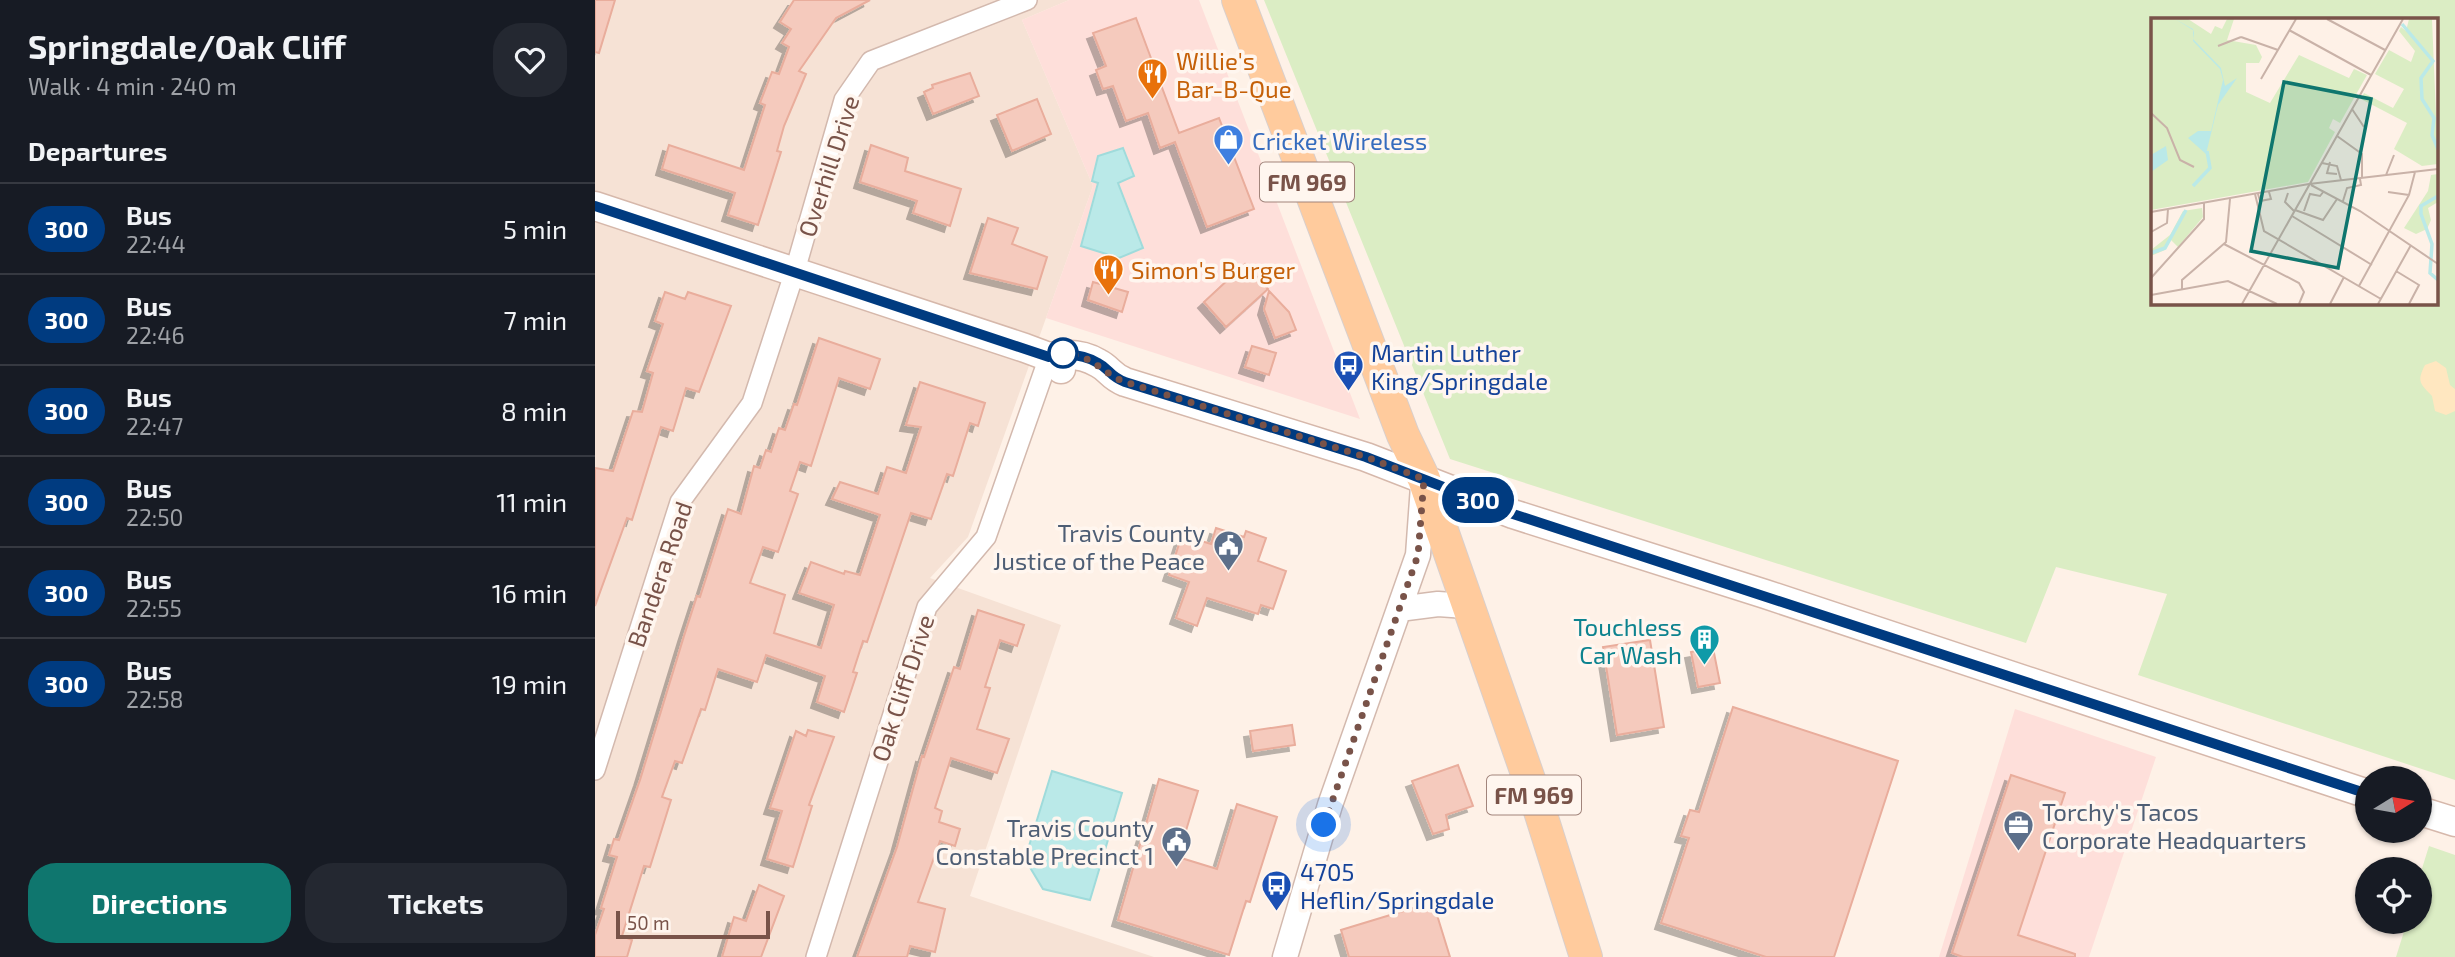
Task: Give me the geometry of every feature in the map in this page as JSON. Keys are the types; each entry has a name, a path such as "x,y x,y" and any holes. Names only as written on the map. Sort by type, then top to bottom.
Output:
{"main road":[{"name":"FM 969","path":"1238,0 1403,435 1424,479 1466,606 1538,805 1585,957"},
{"path":"595,206 1049,357 1061,370 1093,380 1111,376 1366,457 1513,514 2355,790"},
{"path":"2433,815 2455,822"}],"street":[{"name":"Overhill Drive","path":"794,274 844,100 871,61 1027,0"},
{"name":"Bandera Road","path":"595,770 680,502 752,403 794,274"},
{"name":"Oak Cliff Drive","path":"816,957 927,607 986,537 1049,357"},
{"path":"1285,957 1330,805 1418,555 1424,479"},
{"path":"1399,609 1438,604 1466,606"}],"shaded area":[{"path":"595,0 1069,0 1022,20 1093,186 968,537 930,578 1061,625 970,896 1154,957 595,957"},
{"path":"1069,0 1199,0 1360,419 1046,318 1093,186 1022,20"},
{"path":"2015,709 2156,757 2089,957 1939,957"}],"green space":[{"path":"1264,0 2455,0 2455,780 2433,773 2433,766 2413,766 2138,675 2167,594 2056,567 2026,643 1450,459"},
{"path":"2429,846 2455,855 2455,957 2396,957 2403,934 2432,934 2432,857 2426,857"}],"sand":[{"path":"2436,361 2446,368 2450,385 2455,389 2455,411 2446,415 2435,411 2432,396 2420,379 2425,365"}],"water":[{"path":"1123,148 1134,176 1118,183 1143,248 1119,258 1081,246 1098,183 1092,181 1098,156"},
{"path":"1052,771 1122,793 1090,900 1043,889 1025,859"}],"building":[{"path":"595,0 615,0 599,53 595,52"},
{"path":"794,0 870,0 836,18 799,71 806,74 784,126 777,151 781,152 758,225 728,215 735,193 662,169 669,145 744,170 765,105 760,103 772,72 779,74 789,47 782,43 791,29 780,22"},
{"path":"1136,18 1179,133 1219,118 1254,209 1207,227 1175,142 1160,148 1148,113 1126,121 1113,86 1103,89 1096,70 1106,66 1093,33"},
{"path":"970,73 979,96 933,114 924,92 933,88 932,85"},
{"path":"1037,99 1051,134 1012,151 997,115"},
{"path":"871,145 908,158 905,171 961,189 950,226 913,213 917,201 860,182"},
{"path":"988,218 1018,228 1012,244 1047,257 1037,289 970,273"},
{"path":"1245,264 1268,289 1226,327 1204,302"},
{"name":"Simon's Burger","path":"1093,282 1128,292 1122,312 1088,300"},
{"path":"1269,291 1289,312 1296,330 1275,338 1264,309"},
{"path":"665,292 685,299 688,292 731,306 699,392 686,388 673,431 661,427 632,520 627,518 595,606 595,468 613,471 633,411 642,412 653,373 647,371 663,324 655,321"},
{"path":"819,338 880,359 870,389 839,378 811,466 800,462 790,491 798,494 778,552 763,547 750,583 785,595 774,633 821,648 834,605 799,593 811,562 844,574 845,571 860,575 880,515 832,499 840,482 878,494 887,467 906,473 921,427 906,425 920,382 985,403 978,426 970,423 953,476 947,474 931,519 911,513 867,642 863,641 853,672 857,673 844,712 817,702 825,676 766,655 757,682 718,669 705,710 701,709 682,763 675,761 662,797 671,800 650,867 644,866 622,936 632,940 627,957 595,957 595,935 617,857 609,855 614,839 619,840 640,780 684,636 697,596 700,597 728,509 741,514 754,466 760,468 766,450 771,452 779,428 785,430 794,404 797,405"},
{"path":"1252,346 1276,353 1269,375 1245,367"},
{"name":"Travis County Justice of the Peace","path":"1216,528 1244,537 1246,531 1266,538 1258,561 1286,571 1273,609 1261,605 1258,614 1207,598 1197,626 1176,618 1189,582 1169,575 1182,535 1211,544"},
{"path":"978,610 1024,625 1017,646 1000,640 985,687 990,688 977,729 1009,739 997,773 951,758 935,808 942,811 939,822 960,829 955,846 940,841 918,902 945,909 935,952 910,946 907,957 857,957 897,847 922,756 924,757 954,667 960,669"},
{"path":"1650,640 1664,727 1617,735 1603,647"},
{"name":"Touchless Car Wash","path":"1713,648 1720,683 1698,687 1691,652"},
{"path":"1733,707 1898,761 1834,957 1766,957 1661,923 1689,838 1681,836 1690,810 1699,812"},
{"path":"1292,725 1295,745 1253,751 1250,731"},
{"path":"808,730 834,737 809,805 812,806 793,867 767,859 782,811 770,808 796,731 806,736"},
{"path":"1458,765 1473,806 1446,815 1449,829 1433,834 1412,781"},
{"path":"2011,775 2065,793 2018,935 2075,954 2075,957 1963,957 1952,953"},
{"name":"Travis County Constable Precinct 1","path":"1159,779 1198,791 1178,857 1217,869 1237,804 1277,817 1250,902 1246,901 1229,955 1118,920"},
{"path":"759,885 784,896 761,957 722,957 734,917 746,921"},
{"path":"1433,902 1450,957 1349,957 1341,930"}],"bus line":[{"name":"300","path":"595,206 1049,357 1067,352 1100,363 1111,376 1125,382 1366,457 1513,514 1765,594 2355,790"}],"place":[{"name":"Willie's Bar-B-Que","path":"1153,101"},
{"name":"Cricket Wireless","path":"1229,167"},
{"name":"Simon's Burger","path":"1108,296"},
{"name":"Martin Luther King/Springdale","path":"1348,393"},
{"name":"Travis County Justice of the Peace","path":"1228,573"},
{"name":"Touchless Car Wash","path":"1705,667"},
{"name":"Torchy's Tacos Corporate Headquarters","path":"2019,852"},
{"name":"Travis County Constable Precinct 1","path":"1177,868"},
{"name":"4705 Heflin/Springdale","path":"1277,912"}],"route":[{"path":"1063,353 1100,363 1111,376 1125,382 1366,457 1424,479 1418,555 1324,825"}]}
